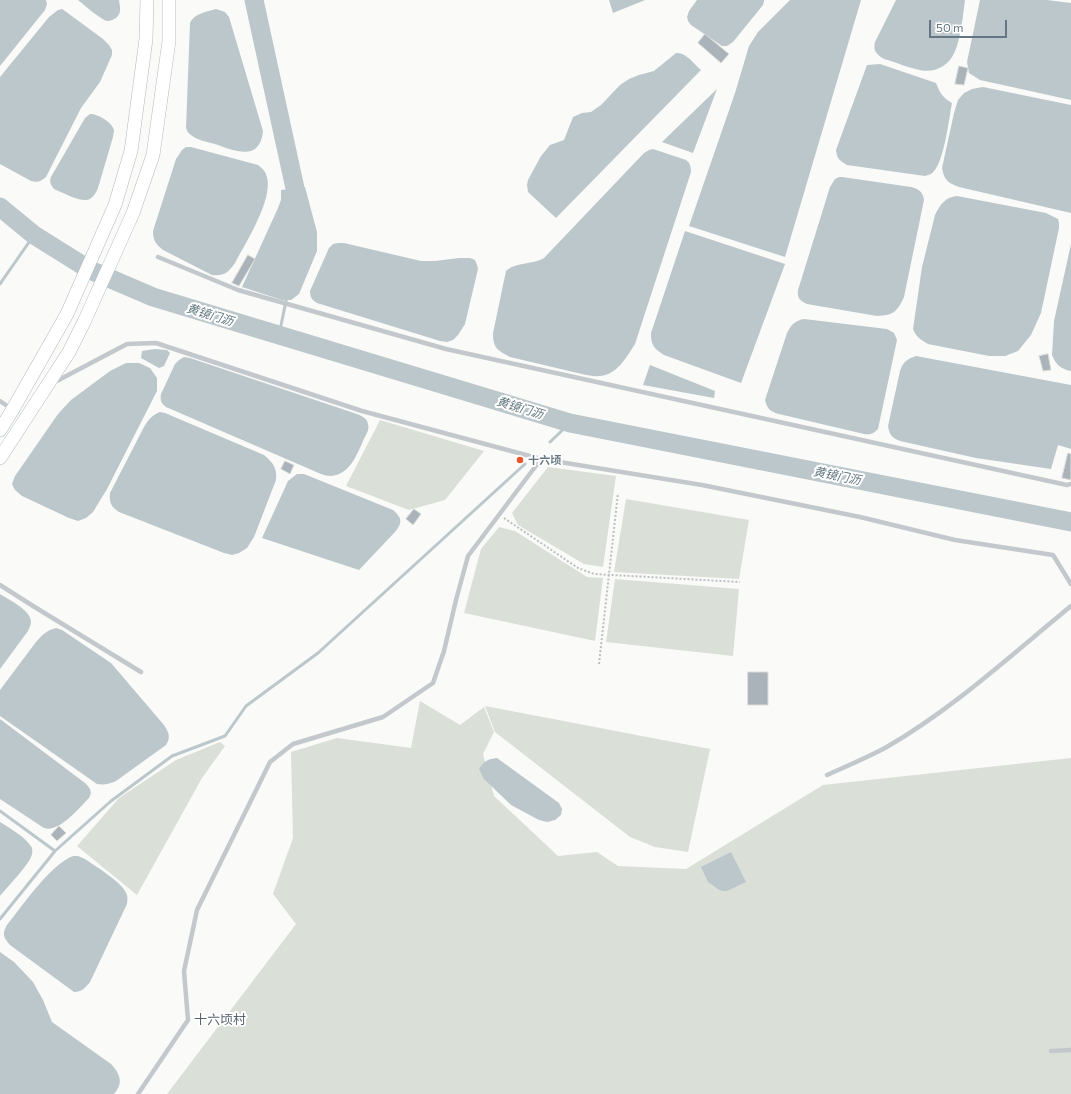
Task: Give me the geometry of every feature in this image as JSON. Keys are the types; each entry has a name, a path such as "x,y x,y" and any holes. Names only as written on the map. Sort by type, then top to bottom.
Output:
{"main road":[{"path":"0,458 29,398 50,343 67,314 115,205 131,151 146,39 147,0"},
{"path":"0,430 13,410 48,385 69,352 133,213 153,155 169,41 169,0"}],"lane":[{"path":"158,257 238,290 446,349 1068,485 1071,484"},
{"path":"48,385 126,344 156,343 362,411 541,459 702,485 860,517 955,540 1053,555 1071,584"},
{"path":"0,401 13,410"},
{"path":"138,1094 188,1020 184,971 197,910 270,762 293,744 383,717 433,683 444,651 468,556 541,459"},
{"path":"0,585 141,672"},
{"path":"827,775 866,758 913,731 969,690 1071,606"},
{"path":"1051,1051 1071,1050"}],"path":[{"path":"599,664 618,493"},
{"path":"502,517 578,568 594,574 740,582"}],"shaded area":[{"path":"0,0 46,0 47,4 45,10 0,66"},
{"path":"78,0 119,0 120,12 116,18 107,21 96,15"},
{"path":"609,0 645,0 613,13"},
{"path":"697,0 764,1 763,5 733,42 727,46 722,46 691,25 688,21 687,17 689,11"},
{"path":"790,0 861,0 785,257 689,226 735,93 749,46 758,32"},
{"path":"896,0 965,0 961,30 955,52 949,61 942,67 925,71 884,59 877,54 874,48 875,42"},
{"path":"980,0 1047,0 1071,3 1071,100 980,80 969,73 967,62"},
{"path":"62,9 103,39 112,50 112,55 100,82 81,108 46,177 43,180 33,182 0,164 0,77 49,17 58,10"},
{"path":"216,9 225,12 229,17 263,131 261,141 252,151 238,151 202,141 190,134 186,128 190,23 194,17"},
{"path":"676,53 686,56 701,70 556,218 528,192 528,180 541,156 550,145 564,140 573,117 582,113 591,112 601,105 620,85 629,79 654,71"},
{"path":"880,64 936,83 942,95 952,103 943,152 936,169 931,174 925,176 847,165 838,158 836,150 867,65"},
{"path":"983,87 1071,105 1071,213 959,187 952,184 945,178 942,168 958,100 964,93 972,89"},
{"path":"717,89 693,153 662,142"},
{"path":"90,114 97,115 104,119 111,124 114,131 96,193 88,200 81,200 54,189 50,180 85,118"},
{"path":"186,147 191,147 258,165 264,170 266,175 268,186 266,197 252,233 235,263 228,271 220,275 212,275 163,250 154,240 153,231 176,159"},
{"path":"653,149 686,160 690,165 691,172 635,344 624,360 611,373 596,376 510,357 499,350 495,345 493,333 506,271 514,266 534,262 544,258 644,153"},
{"path":"839,177 911,187 918,190 923,195 924,200 904,297 897,309 891,314 877,316 807,304 799,297 798,290 830,187 835,179"},
{"path":"305,187 317,232 317,251 299,294 291,300 282,300 242,287 278,208 281,200 281,190"},
{"path":"957,196 1046,213 1058,219 1059,228 1041,313 1031,335 1018,351 1005,356 989,356 928,344 919,338 913,329 922,267 935,215 943,202 949,198"},
{"path":"685,231 785,264 741,383 664,355 652,344 651,333"},
{"path":"344,243 421,261 459,258 470,258 475,260 478,269 465,324 458,335 453,340 447,342 440,341 315,302 311,297 310,291 329,248 333,244"},
{"path":"1071,244 1071,371 1059,366 1052,355 1054,321"},
{"path":"804,319 887,329 894,333 897,340 878,429 873,433 864,434 779,414 768,408 765,400 787,333 793,324"},
{"path":"155,349 167,350 170,353 164,366 159,368 141,358 142,351"},
{"path":"916,356 1071,385 1071,449 1058,445 1051,469 976,458 895,439 890,433 888,426 900,371 902,365 906,361"},
{"path":"184,357 354,413 362,417 367,422 367,433 352,463 343,472 337,475 323,475 166,407 161,401 161,394 175,364"},
{"path":"126,363 139,363 150,368 157,378 157,391 107,489 93,512 86,518 78,521 22,496 15,490 12,484 15,476 58,414 71,400 110,371"},
{"path":"650,365 715,391 714,398 643,385"},
{"path":"160,412 264,455 274,466 276,480 254,537 247,548 239,553 232,555 224,553 119,512 111,504 110,493 144,427 150,418"},
{"path":"380,420 484,451 445,500 409,510 346,486"},
{"path":"548,467 616,476 603,567 584,564 518,525 512,513"},
{"path":"297,474 304,474 393,510 400,518 400,523 395,532 359,570 262,538 288,481"},
{"path":"626,499 749,520 739,579 614,572"},
{"path":"499,527 515,531 587,577 603,578 595,641 464,613 481,549"},
{"path":"615,579 739,589 733,656 606,642"},
{"path":"0,594 24,609 31,622 28,631 0,669"},
{"path":"56,628 62,630 111,663 164,725 168,733 169,737 166,745 111,783 97,784 0,716 0,690 38,639 47,631"},
{"path":"420,701 460,725 484,707 494,732 483,754 494,796 558,856 597,852 618,866 686,869 823,785 1071,758 1071,1094 167,1094 296,924 273,894 293,838 291,752 337,738 411,748"},
{"path":"485,706 710,749 688,852 655,847 630,837 495,732"},
{"path":"0,719 90,788 91,794 89,798 68,819 56,827 50,829 44,828 0,799"},
{"path":"220,742 225,746 202,778 137,895 77,846 119,798 176,760"},
{"path":"497,758 559,803 562,809 561,815 555,820 547,822 539,820 511,805 484,779 479,769 486,761"},
{"path":"0,822 24,838 31,846 32,854 17,877 0,896"},
{"path":"731,852 746,882 727,891 722,891 708,882 701,867"},
{"path":"73,856 78,856 85,859 109,875 121,885 127,895 127,904 90,982 85,988 77,992 74,992 10,945 5,938 4,933 7,925 37,886 55,868"},
{"path":"0,952 14,962 33,982 43,1000 52,1022 111,1064 119,1075 120,1079 119,1086 114,1094 0,1094"}],"building":[{"path":"705,34 729,54 721,63 698,43"},
{"path":"959,66 968,68 964,85 955,84"},
{"path":"248,255 255,259 239,286 232,283"},
{"path":"1048,354 1051,370 1043,371 1039,356"},
{"path":"1068,453 1071,454 1071,480 1062,478"},
{"path":"285,461 294,465 290,474 281,469"},
{"path":"414,509 421,514 413,525 406,519"},
{"path":"748,672 768,672 768,705 748,705"},
{"path":"59,826 66,833 57,841 51,835"}],"waterway":[{"path":"254,0 296,193"},
{"name":"黄镜门沥","path":"0,207 34,235 90,270 153,297 570,423 1071,522"},
{"path":"0,284 34,235"},
{"path":"279,335 287,296"},
{"path":"550,442 570,423"},
{"path":"0,919 55,851 111,801 172,756 225,736 246,706 318,653 525,464"},
{"path":"0,811 55,851"}],"place":[{"name":"十六顷","path":"520,460"}],"district":[{"name":"十六顷村","path":"220,1020"}]}
